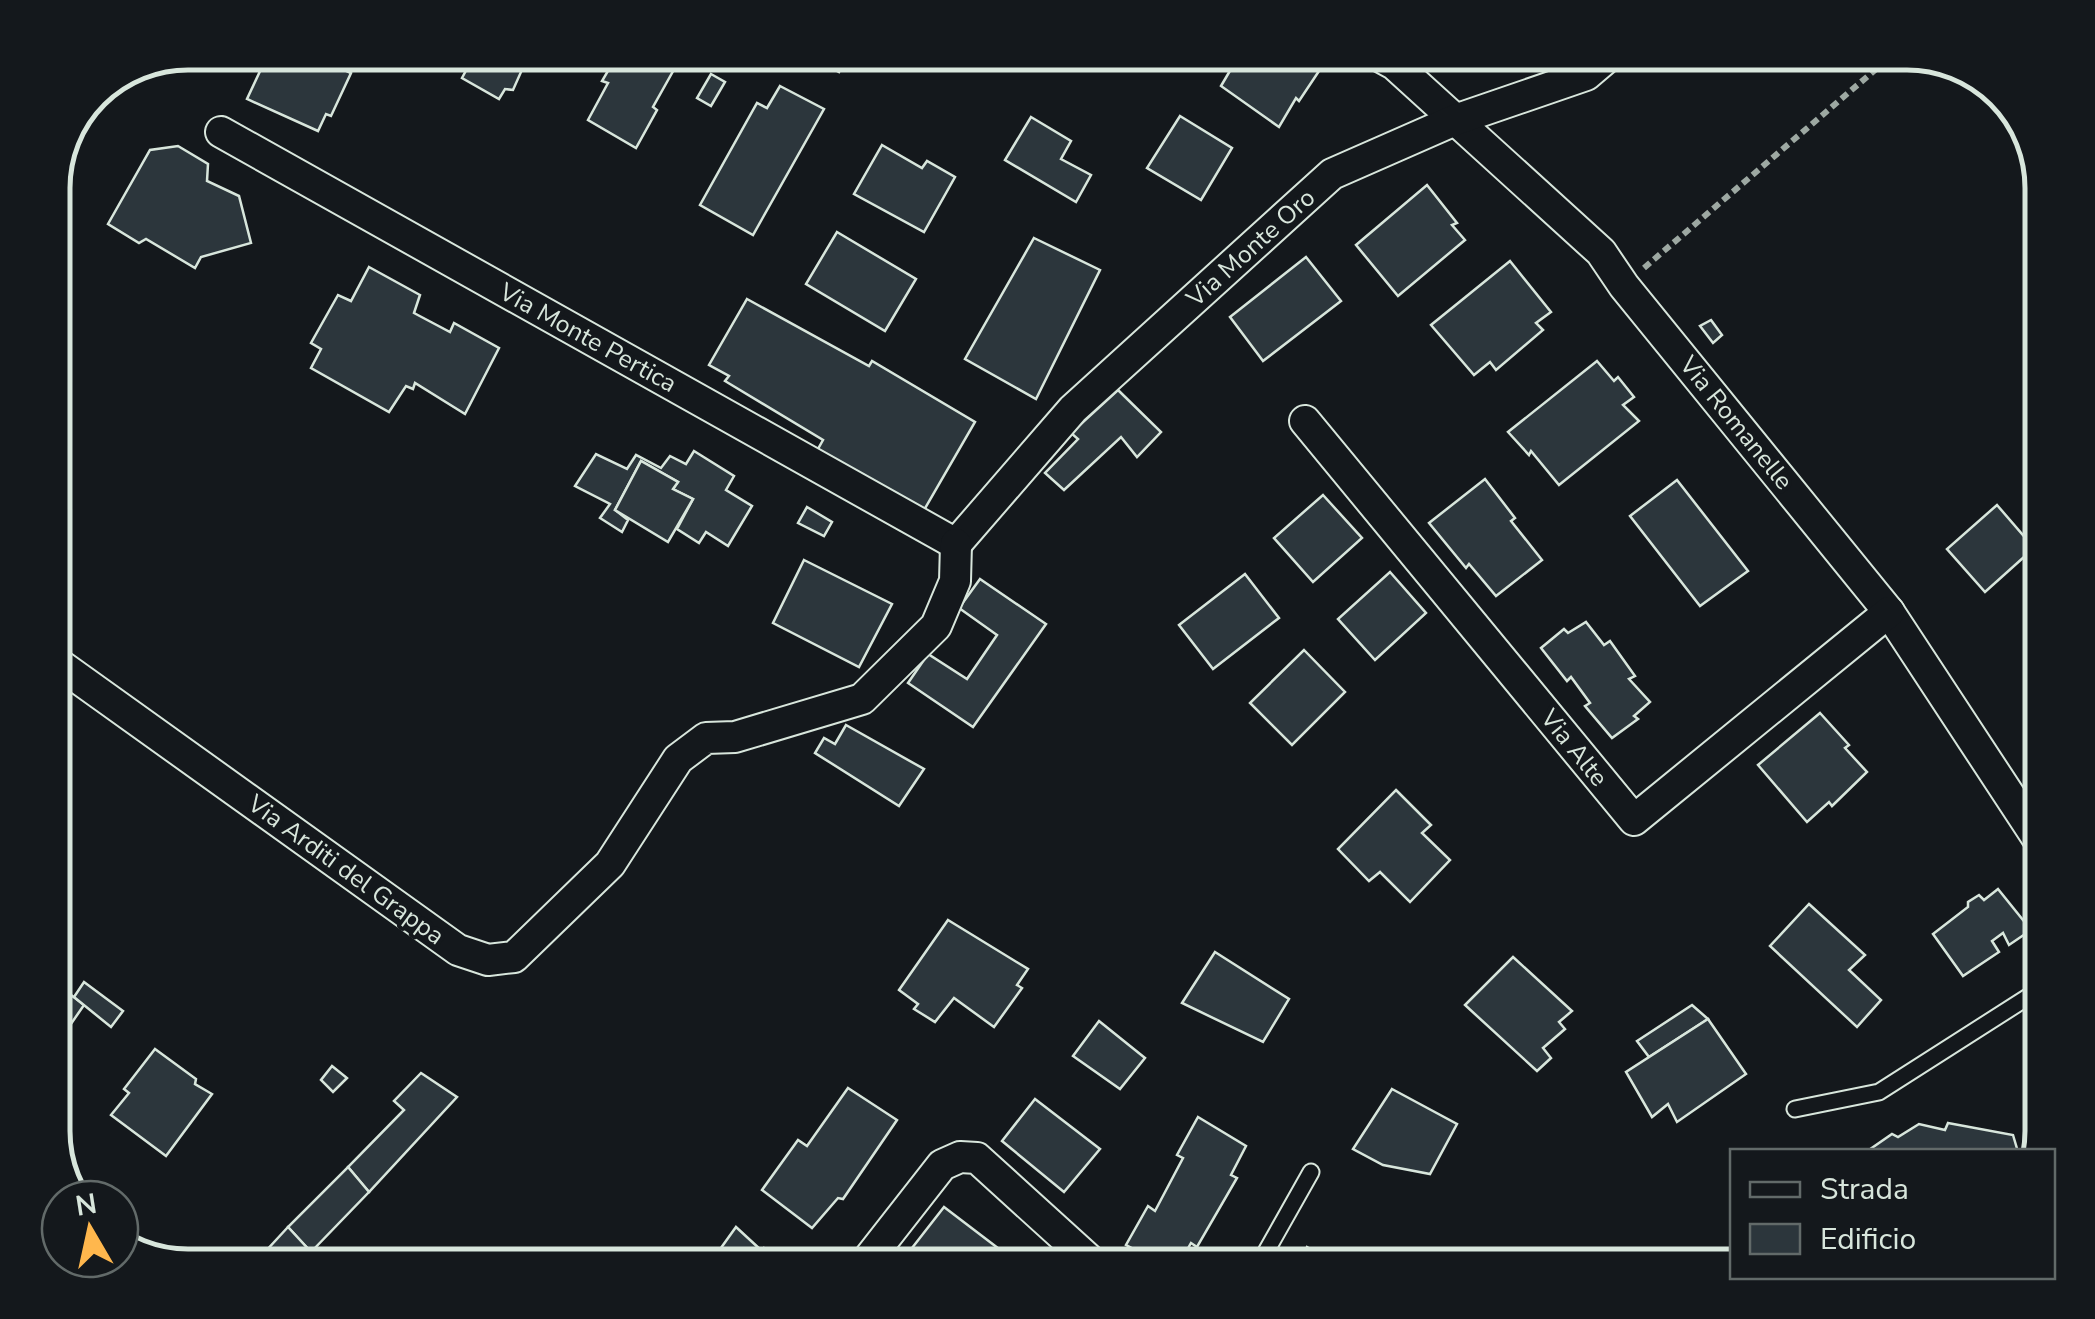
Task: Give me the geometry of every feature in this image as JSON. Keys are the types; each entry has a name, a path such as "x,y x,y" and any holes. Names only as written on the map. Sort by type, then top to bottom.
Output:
{"street":[{"name":"Via Romanelle","path":"1401,70 1600,252 1890,612 2025,819"},
{"name":"Via Monte Oro","path":"956,544 1074,409 1332,174 1455,120 1592,70"},
{"name":"Via Monte Pertica","path":"221,132 956,544"},
{"name":"Via Alte","path":"1305,421 1634,820 1890,612"},
{"name":"Via Arditi del Grappa","path":"70,672 458,950 488,960 514,957 610,864 678,759 706,738 735,737 862,699 936,626 956,581 956,544"},
{"path":"876,1249 942,1165 960,1157 977,1158 1077,1249"}],"lane":[{"path":"1795,1109 1879,1092 2025,999"},
{"path":"1268,1249 1311,1172"}],"path":[{"path":"1624,286 1875,70"}],"building":[{"path":"261,70 351,73 331,116 326,114 318,131 247,99"},
{"path":"466,70 522,70 513,90 505,89 499,99 462,78"},
{"path":"608,70 674,70 636,148 588,120 608,83 602,81"},
{"path":"1230,70 1319,71 1299,101 1296,98 1279,127 1221,86"},
{"path":"711,74 725,82 711,106 697,98"},
{"path":"780,86 824,109 753,235 700,205 757,103 767,108"},
{"path":"1180,116 1232,148 1201,200 1147,168"},
{"path":"1031,117 1071,141 1061,159 1091,175 1076,202 1005,160"},
{"path":"882,145 922,168 927,161 955,177 924,232 854,194"},
{"path":"178,146 208,164 207,181 239,196 251,243 201,257 195,268 146,239 139,243 108,224 150,150"},
{"path":"1427,185 1457,223 1452,225 1465,240 1398,296 1356,245"},
{"path":"837,232 916,279 885,331 806,284"},
{"path":"1034,238 1100,270 1036,399 965,359"},
{"path":"1306,257 1341,301 1263,361 1230,317"},
{"path":"1510,261 1551,312 1536,323 1543,330 1496,370 1490,362 1474,375 1431,325"},
{"path":"369,267 420,295 414,313 450,332 454,323 499,348 465,414 415,383 413,389 406,386 389,412 311,368 321,349 311,343 338,295 351,301"},
{"path":"747,299 869,366 872,361 975,422 920,517 814,456 823,440 725,381 729,376 709,365"},
{"path":"1711,320 1722,335 1713,343 1700,326"},
{"path":"1597,361 1614,381 1618,377 1634,397 1623,405 1639,421 1559,485 1531,451 1529,455 1508,432"},
{"path":"1118,390 1161,432 1137,457 1121,437 1064,490 1045,473 1078,439 1071,433"},
{"path":"694,451 734,476 726,490 752,506 728,546 706,532 699,543 677,529 693,499 673,489 678,482 641,461 615,510 628,520 622,532 600,518 610,504 575,486 596,454 627,469 636,455 661,468 670,456 686,464"},
{"path":"641,461 678,482 673,489 693,499 668,542 615,510"},
{"path":"1485,479 1542,560 1496,596 1469,564 1466,568 1429,523"},
{"path":"1677,480 1748,571 1700,606 1630,516"},
{"path":"1323,495 1362,538 1313,582 1274,538"},
{"path":"1997,505 2025,538 2025,556 1985,592 1947,549"},
{"path":"807,507 832,522 824,536 798,523"},
{"path":"804,560 892,604 859,667 773,623"},
{"path":"1390,572 1426,613 1375,660 1338,619"},
{"path":"1245,574 1279,618 1213,669 1179,625"},
{"path":"980,579 1046,624 973,727 908,683 928,654 967,679 997,635 959,608"},
{"path":"1586,622 1604,645 1610,641 1635,676 1629,679 1650,702 1634,716 1638,719 1612,738 1585,706 1590,703 1571,677 1567,681 1541,648 1564,629 1568,633"},
{"path":"1304,650 1345,692 1292,745 1250,703"},
{"path":"1820,713 1867,772 1832,806 1829,802 1807,822 1758,765"},
{"path":"846,725 924,769 899,806 815,753 824,738 835,744"},
{"path":"1396,790 1431,825 1422,833 1450,860 1410,902 1380,872 1369,881 1338,849"},
{"path":"1998,889 2025,923 2025,934 2009,945 2003,933 1992,941 1999,952 1963,976 1933,934 1968,907 1968,902 1979,895 1984,900"},
{"path":"1809,904 1865,955 1849,970 1881,1000 1857,1027 1770,946"},
{"path":"948,920 1028,969 1017,985 1022,988 994,1027 954,998 935,1022 914,1009 918,1004 899,990"},
{"path":"1215,952 1289,999 1263,1042 1182,1003"},
{"path":"1513,957 1572,1011 1559,1022 1565,1029 1543,1048 1551,1058 1537,1071 1465,1005"},
{"path":"84,982 123,1011 111,1027 74,997"},
{"path":"70,994 84,1005 70,1025"},
{"path":"1692,1005 1708,1019 1649,1057 1637,1041"},
{"path":"1708,1019 1746,1074 1677,1122 1668,1104 1652,1117 1626,1072"},
{"path":"1099,1021 1145,1058 1120,1089 1073,1056"},
{"path":"155,1049 212,1094 166,1156 111,1115 129,1093 124,1089"},
{"path":"332,1066 347,1078 333,1092 321,1080"},
{"path":"421,1073 457,1097 369,1192 348,1167 404,1110 394,1101"},
{"path":"848,1088 897,1120 843,1199 838,1198 812,1228 762,1190 798,1140 807,1146"},
{"path":"1392,1089 1457,1124 1430,1174 1383,1165 1353,1149"},
{"path":"1035,1099 1100,1149 1064,1192 1002,1141"},
{"path":"1198,1117 1246,1146 1231,1175 1237,1178 1197,1247 1191,1243 1188,1249 1134,1249 1126,1245 1148,1206 1155,1211 1183,1158 1177,1155"},
{"path":"1948,1123 2013,1135 2017,1149 1870,1149 1892,1134 1898,1137 1919,1124 1945,1130"},
{"path":"348,1167 369,1192 314,1249 308,1249 288,1227"},
{"path":"944,1207 999,1249 913,1249"},
{"path":"288,1227 308,1249 268,1249"},
{"path":"736,1227 760,1249 720,1249"}]}
